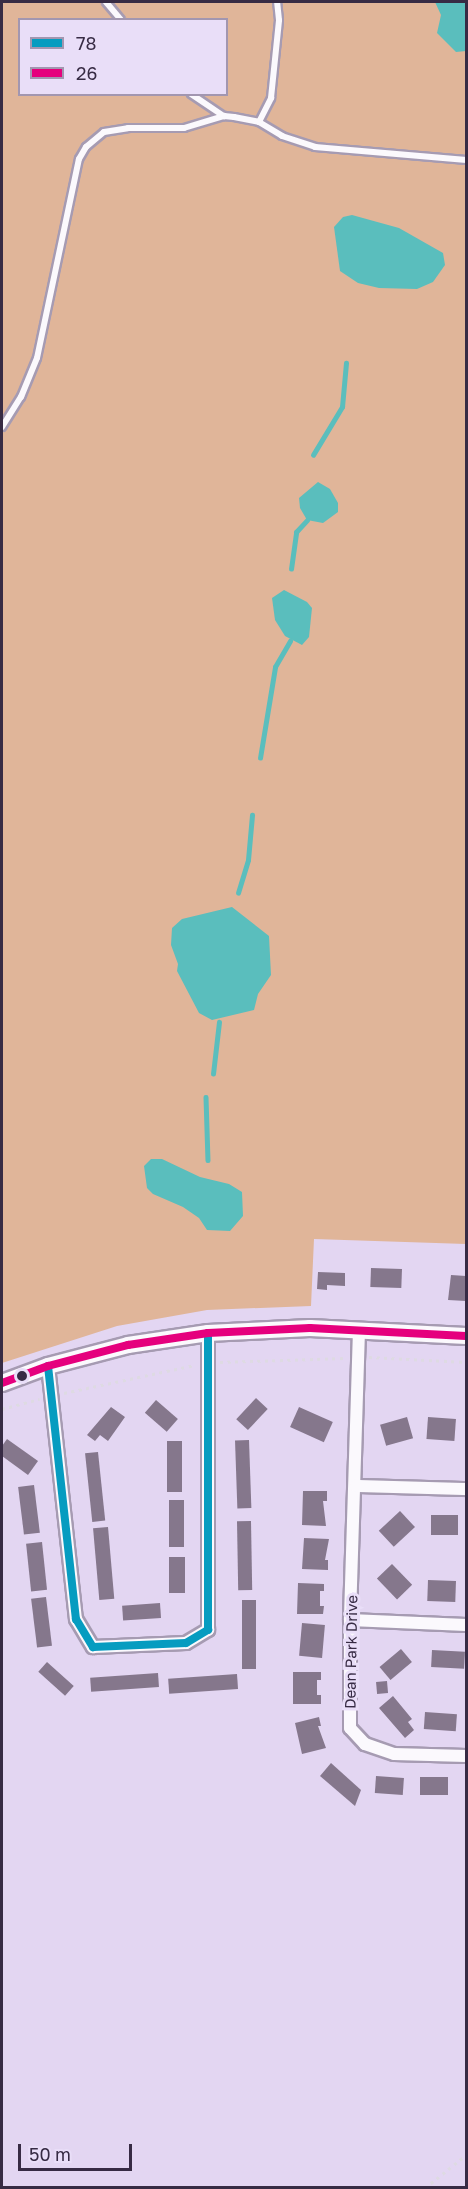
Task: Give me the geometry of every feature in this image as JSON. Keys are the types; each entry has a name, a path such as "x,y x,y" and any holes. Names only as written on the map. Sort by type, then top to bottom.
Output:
{"main road":[{"path":"2,1383 48,1366 128,1346 208,1333 310,1328 466,1336"}],"street":[{"name":"Dean Park Drive","path":"359,1330 356,1486 350,1620 350,1728 365,1744 393,1754 466,1756"},
{"path":"48,1366 76,1619 93,1647 186,1643 208,1630 208,1333"},
{"path":"356,1486 466,1489"},
{"path":"350,1620 466,1625"}],"lane":[{"path":"106,2 119,18"},
{"path":"259,122 271,98 279,20 277,2"},
{"path":"194,96 224,116 259,122 282,136 315,147 466,160"},
{"path":"2,427 21,396 37,358 69,196 79,159 86,147 95,138 114,129 184,128 224,116"}],"path":[{"path":"2,1409 53,1395 208,1363 358,1357 466,1362"},
{"path":"425,2187 466,2155"}],"shaded area":[{"path":"2,2 466,2 466,1244 314,1239 311,1306 207,1310 117,1326 2,1363"},
{"path":"435,2 466,2 466,51 456,52 437,33 441,15"},
{"path":"352,215 399,228 443,253 445,265 433,282 417,289 379,288 358,283 340,271 334,227 343,217"},
{"path":"318,482 330,489 338,503 338,512 323,523 307,520 300,508 299,498"},
{"path":"284,590 307,602 312,608 309,637 302,645 285,636 275,620 272,598"},
{"path":"232,907 269,936 271,975 258,994 254,1010 212,1020 199,1013 177,971 178,964 171,945 172,928 182,919"},
{"path":"151,1159 162,1159 200,1177 229,1184 242,1192 243,1216 230,1231 207,1230 199,1218 183,1207 153,1194 147,1188 144,1166"}],"building":[{"path":"371,1268 402,1269 401,1288 370,1287"},
{"path":"318,1272 345,1273 345,1286 327,1285 327,1290 317,1289"},
{"path":"451,1275 466,1276 466,1301 448,1300"},
{"path":"256,1398 268,1409 248,1430 236,1419"},
{"path":"156,1400 178,1419 167,1432 145,1413"},
{"path":"111,1407 125,1417 108,1441 100,1435 95,1441 87,1435"},
{"path":"299,1407 333,1422 324,1442 290,1427"},
{"path":"407,1417 413,1438 386,1446 380,1425"},
{"path":"428,1417 456,1419 454,1441 426,1439"},
{"path":"7,1439 38,1461 28,1475 2,1456 2,1446"},
{"path":"235,1440 249,1440 251,1508 237,1508"},
{"path":"167,1441 182,1441 182,1492 167,1492"},
{"path":"98,1452 105,1521 92,1522 85,1453"},
{"path":"34,1485 40,1533 24,1535 18,1487"},
{"path":"303,1491 327,1491 327,1501 323,1501 326,1526 302,1525"},
{"path":"169,1500 184,1500 184,1547 169,1547"},
{"path":"400,1511 415,1527 394,1547 379,1531"},
{"path":"431,1515 458,1515 458,1535 431,1535"},
{"path":"237,1521 251,1521 252,1590 238,1590"},
{"path":"108,1527 114,1599 99,1600 93,1528"},
{"path":"304,1538 329,1539 325,1560 328,1560 328,1570 302,1569"},
{"path":"42,1542 47,1590 31,1591 26,1544"},
{"path":"169,1557 185,1557 185,1593 169,1593"},
{"path":"392,1564 412,1585 397,1599 377,1579"},
{"path":"428,1580 456,1581 455,1602 427,1601"},
{"path":"298,1583 324,1584 324,1591 320,1591 320,1606 324,1606 323,1614 297,1614"},
{"path":"46,1597 52,1646 37,1647 31,1599"},
{"path":"242,1600 256,1600 256,1669 242,1669"},
{"path":"160,1603 161,1618 123,1621 122,1606"},
{"path":"302,1623 325,1625 322,1658 299,1656"},
{"path":"401,1649 412,1662 390,1680 380,1667"},
{"path":"432,1650 465,1652 464,1669 431,1667"},
{"path":"47,1662 74,1686 65,1696 38,1672"},
{"path":"293,1672 321,1672 321,1680 317,1680 317,1695 321,1695 321,1704 293,1704"},
{"path":"158,1673 159,1687 91,1692 90,1678"},
{"path":"237,1674 238,1689 169,1694 168,1679"},
{"path":"387,1681 388,1693 377,1694 376,1682"},
{"path":"393,1696 412,1719 408,1722 414,1730 405,1738 379,1708"},
{"path":"425,1712 457,1714 456,1731 424,1729"},
{"path":"319,1717 321,1726 318,1726 326,1748 302,1754 295,1723"},
{"path":"331,1763 361,1790 355,1806 320,1776"},
{"path":"376,1776 404,1778 403,1795 375,1793"},
{"path":"420,1777 448,1777 448,1795 420,1795"}],"waterway":[{"path":"313,455 342,407 346,363"},
{"path":"291,569 296,532 307,520"},
{"path":"260,758 275,667 290,641"},
{"path":"238,893 248,860 252,815"},
{"path":"213,1074 219,1022"},
{"path":"206,1097 208,1160"}],"transit line":[{"name":"26","path":"2,1383 48,1366 128,1345 208,1333 310,1328 466,1336"},
{"name":"78","path":"48,1366 76,1619 93,1647 186,1643 208,1630 208,1333"}]}
